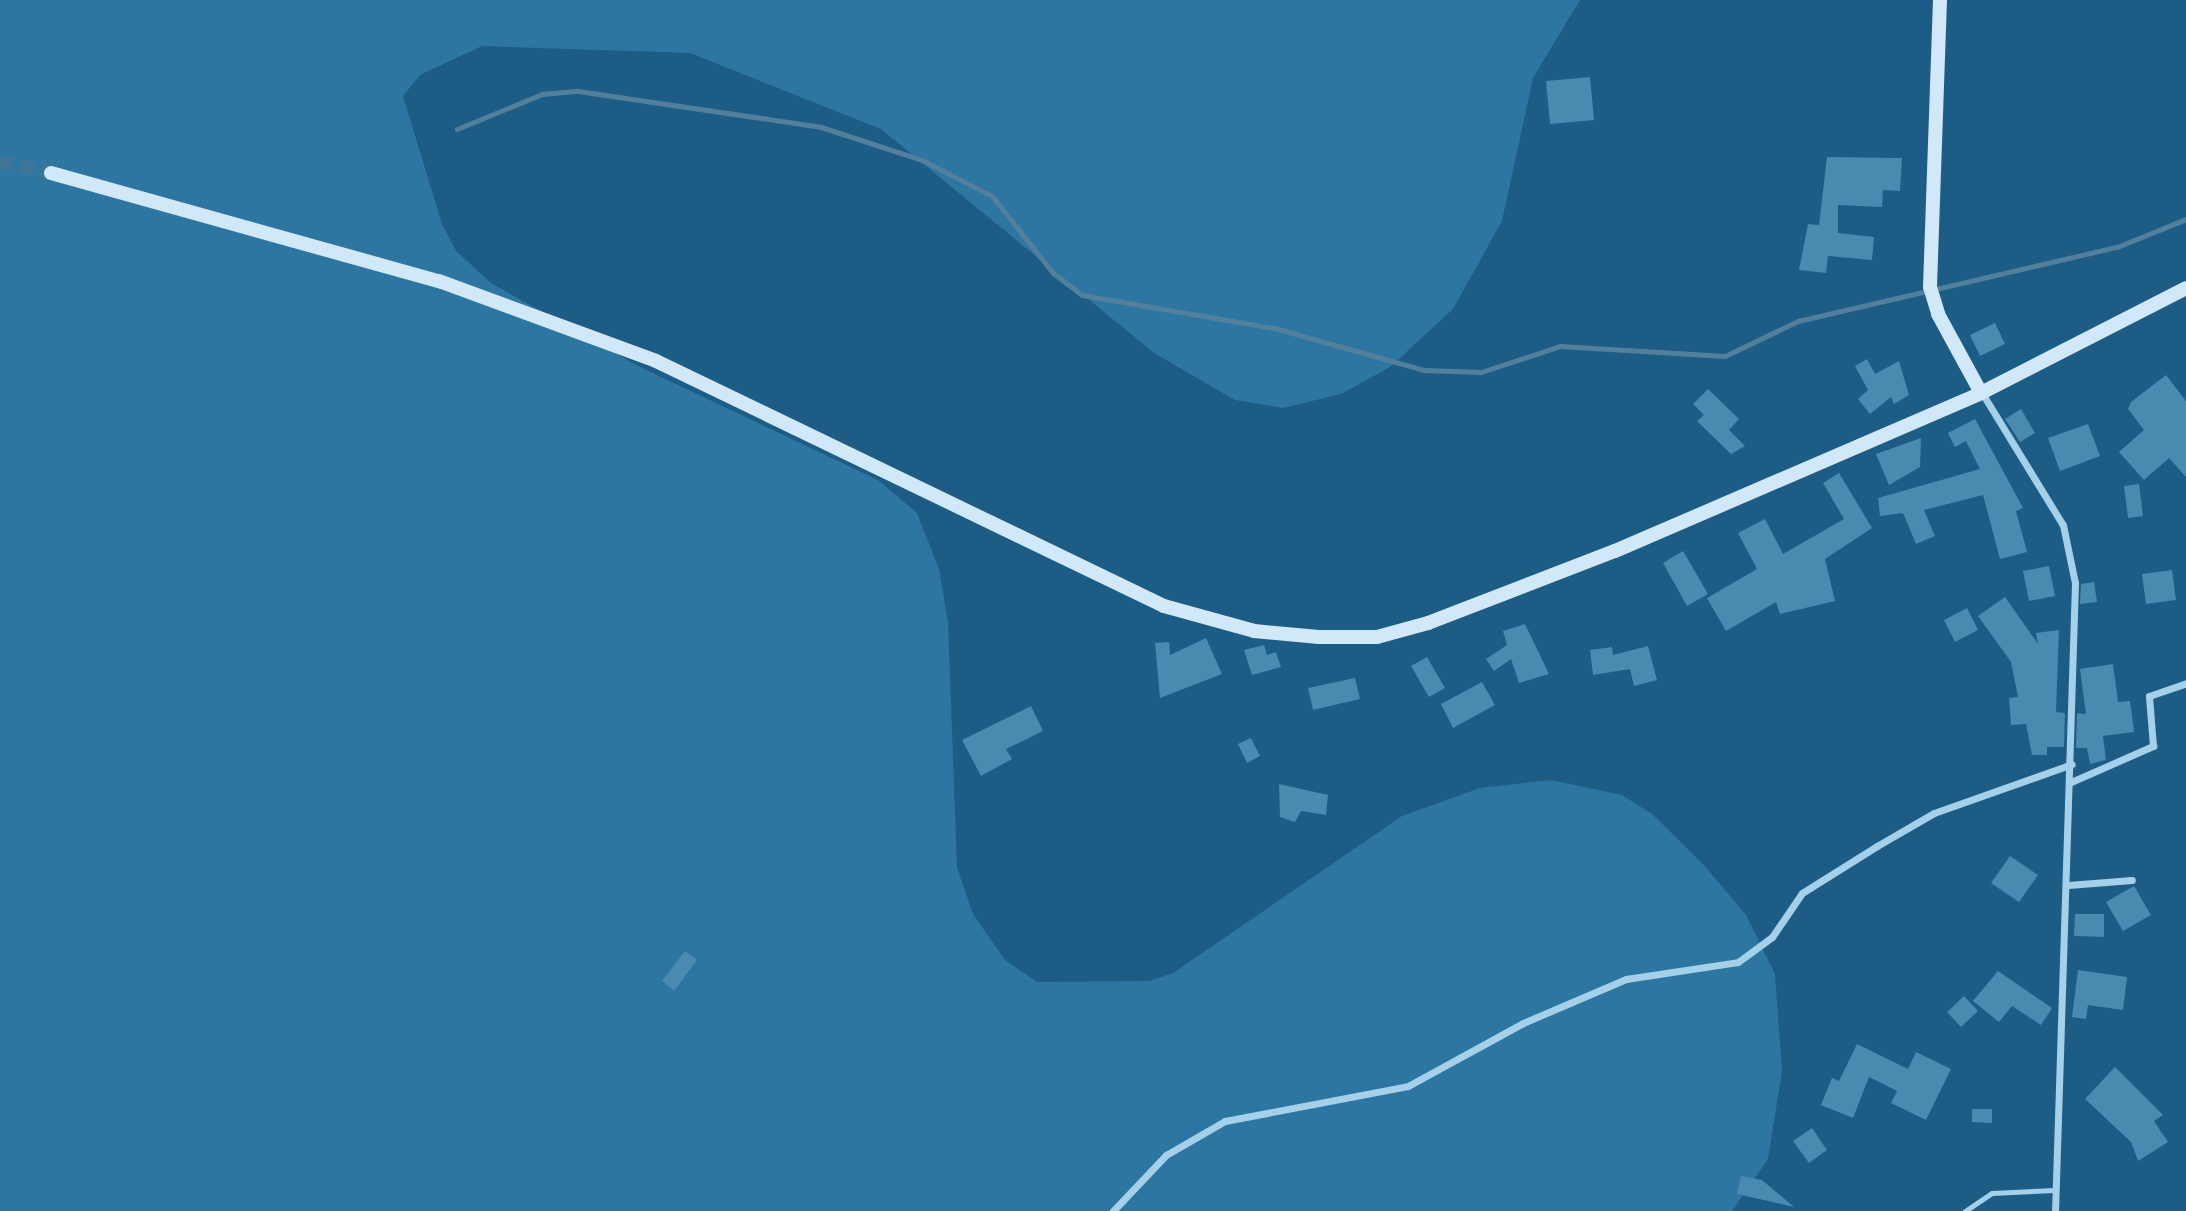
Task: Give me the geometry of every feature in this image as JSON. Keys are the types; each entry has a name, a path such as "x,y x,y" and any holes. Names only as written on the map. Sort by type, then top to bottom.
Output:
{"street":[{"path":"1940,0 1930,287 1937,314 1981,393 2063,525 2075,583 2072,764 2055,1211"},
{"path":"51,173 439,281 644,357 1164,606 1254,631 1377,637 1428,623 1981,393 2186,288"},
{"path":"2071,782 2153,746 2149,696 2186,683"},
{"path":"1113,1211 1166,1155 1225,1121 1408,1086 1523,1023 1626,979 1738,962 1772,937 1802,892 1877,846 1934,813 2072,764"},
{"path":"2068,885 2132,880"}],"lane":[{"path":"1965,1211 1992,1193 2054,1190"}],"shaded area":[{"path":"0,0 1580,0 1533,78 1502,221 1453,309 1390,367 1341,394 1283,408 1235,400 1154,353 881,129 690,53 482,46 420,75 403,96 442,224 456,251 491,283 638,366 878,480 917,513 939,569 948,622 957,868 973,914 1005,960 1037,982 1149,981 1173,973 1402,816 1480,788 1551,780 1622,795 1652,814 1703,864 1746,915 1775,974 1782,1071 1768,1159 1732,1211 0,1211"}],"building":[{"path":"1590,77 1594,120 1550,124 1546,81"},
{"path":"1827,157 1902,158 1900,191 1883,190 1882,207 1838,205 1838,233 1874,237 1872,260 1828,256 1826,273 1799,270 1808,224 1819,225"},
{"path":"1995,323 2005,344 1980,356 1970,335"},
{"path":"1867,359 1875,374 1899,361 1909,395 1894,404 1891,397 1870,414 1858,399 1868,390 1855,366"},
{"path":"2166,375 2186,401 2186,477 2169,458 2144,480 2119,452 2144,430 2128,409 2131,402"},
{"path":"1708,389 1739,419 1729,430 1745,446 1731,454 1697,421 1704,415 1693,404"},
{"path":"2021,409 2035,433 2020,442 2005,419"},
{"path":"1975,419 2023,508 2016,511 2027,552 2000,559 1983,495 1924,510 1935,536 1916,544 1903,513 1880,516 1878,498 1980,469 1966,441 1955,447 1948,433"},
{"path":"2088,424 2100,456 2060,471 2048,438"},
{"path":"1921,438 1920,467 1889,485 1876,454"},
{"path":"1839,473 1872,528 1825,559 1835,601 1780,614 1776,602 1726,631 1707,598 1757,569 1738,533 1765,519 1783,554 1844,519 1823,483"},
{"path":"2139,484 2143,516 2128,518 2124,486"},
{"path":"1683,551 1708,594 1687,606 1663,563"},
{"path":"2049,566 2055,596 2029,601 2023,571"},
{"path":"2172,570 2176,600 2146,604 2142,574"},
{"path":"2094,582 2097,602 2080,604 2081,584"},
{"path":"2005,597 2038,644 2036,633 2059,630 2056,712 2065,713 2064,747 2047,747 2047,755 2032,755 2026,724 2011,725 2009,698 2018,697 2011,662 1978,616"},
{"path":"1967,608 1978,630 1955,642 1944,620"},
{"path":"1525,624 1549,674 1519,683 1511,659 1494,671 1486,659 1507,645 1503,631"},
{"path":"1206,638 1222,674 1160,698 1155,643 1169,642 1170,655"},
{"path":"1264,645 1267,655 1276,652 1281,667 1252,675 1244,650"},
{"path":"1648,646 1657,680 1634,686 1630,669 1593,675 1590,650 1612,647 1613,655"},
{"path":"1427,657 1445,688 1429,697 1411,666"},
{"path":"2113,664 2118,702 2130,701 2134,732 2103,736 2106,760 2090,764 2087,748 2076,748 2077,713 2086,714 2080,669"},
{"path":"1355,678 1360,699 1313,710 1308,688"},
{"path":"1482,682 1495,705 1453,728 1441,704"},
{"path":"1031,706 1043,731 1006,749 1012,759 981,776 962,740"},
{"path":"1251,738 1260,756 1247,763 1238,744"},
{"path":"1279,784 1328,795 1326,815 1301,811 1295,822 1280,817"},
{"path":"2010,856 2038,875 2019,902 1991,883"},
{"path":"2134,886 2151,915 2123,931 2106,902"},
{"path":"2075,914 2104,914 2104,937 2074,936"},
{"path":"685,951 697,960 674,991 662,981"},
{"path":"2078,970 2127,977 2123,1010 2088,1005 2086,1019 2072,1017"},
{"path":"1998,971 2052,1008 2041,1025 2012,1006 1999,1022 1973,1001"},
{"path":"1964,996 1978,1011 1961,1027 1947,1012"},
{"path":"1857,1044 1908,1069 1916,1052 1951,1069 1926,1120 1891,1103 1897,1091 1869,1077 1853,1118 1821,1105 1832,1078 1839,1081"},
{"path":"2115,1067 2163,1115 2154,1121 2168,1142 2138,1161 2131,1142 2085,1099"},
{"path":"1972,1109 1992,1109 1992,1123 1972,1122"},
{"path":"1812,1128 1827,1150 1809,1163 1793,1141"},
{"path":"1741,1176 1762,1180 1794,1207 1737,1194"}],"waterway":[{"path":"457,129 542,94 578,91 821,127 922,160 992,196 1053,273 1082,295 1278,329 1424,370 1481,372 1560,346 1725,356 1798,321 2117,247 2186,219"}],"tunnel":[{"path":"0,161 51,173"}]}
